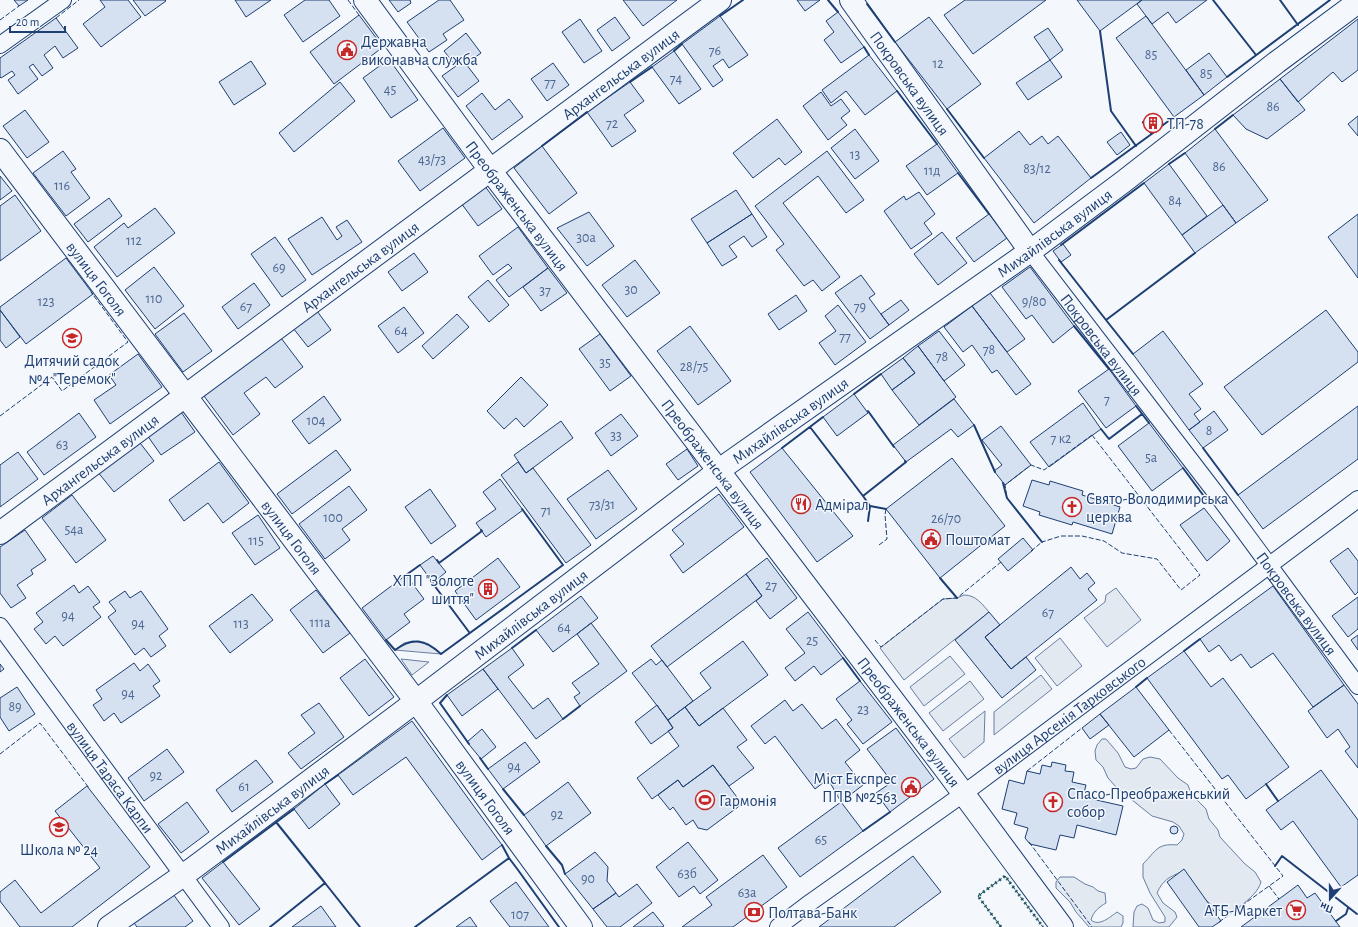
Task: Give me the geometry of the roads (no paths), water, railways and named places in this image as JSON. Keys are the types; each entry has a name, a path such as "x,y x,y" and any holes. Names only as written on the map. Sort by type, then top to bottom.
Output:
{"street":[{"path":"0,45 63,0"},
{"name":"Преображенська вулиця","path":"365,0 490,170 964,794 1062,927"},
{"name":"Архангельська вулиця","path":"0,533 720,0"},
{"name":"Покровська вулиця","path":"851,0 1030,251 1269,564 1358,686"},
{"name":"Михайлівська вулиця","path":"109,927 183,875 719,471 1030,251 1123,182 1277,62 1358,2"},
{"name":"вулиця Гоголя","path":"0,150 415,701 581,927"},
{"name":"вулиця Арсенія Тарковського","path":"778,927 964,794 1269,564 1358,499"},
{"name":"вулиця Тараса Карпи","path":"0,626 221,927"}],"place":[{"name":"Державна виконавча служба","path":"347,50"},
{"name":"ТП-78","path":"1153,123"},
{"name":"Дитячий садок №4 \"Теремок\"","path":"72,338"},
{"name":"Адмірал","path":"801,504"},
{"name":"Свято-Володимирська церква","path":"1072,507"},
{"name":"Поштомат","path":"931,539"},
{"name":"ХПП \"Золоте шиття\"","path":"488,589"},
{"name":"Міст Експрес ППВ №2563","path":"911,787"},
{"name":"Гармонія","path":"705,800"},
{"name":"Спасо-Преображенський собор","path":"1053,802"},
{"name":"Школа № 24","path":"59,827"},
{"name":"АТБ-Маркет","path":"1296,910"},
{"name":"Полтава-Банк","path":"754,912"}]}
